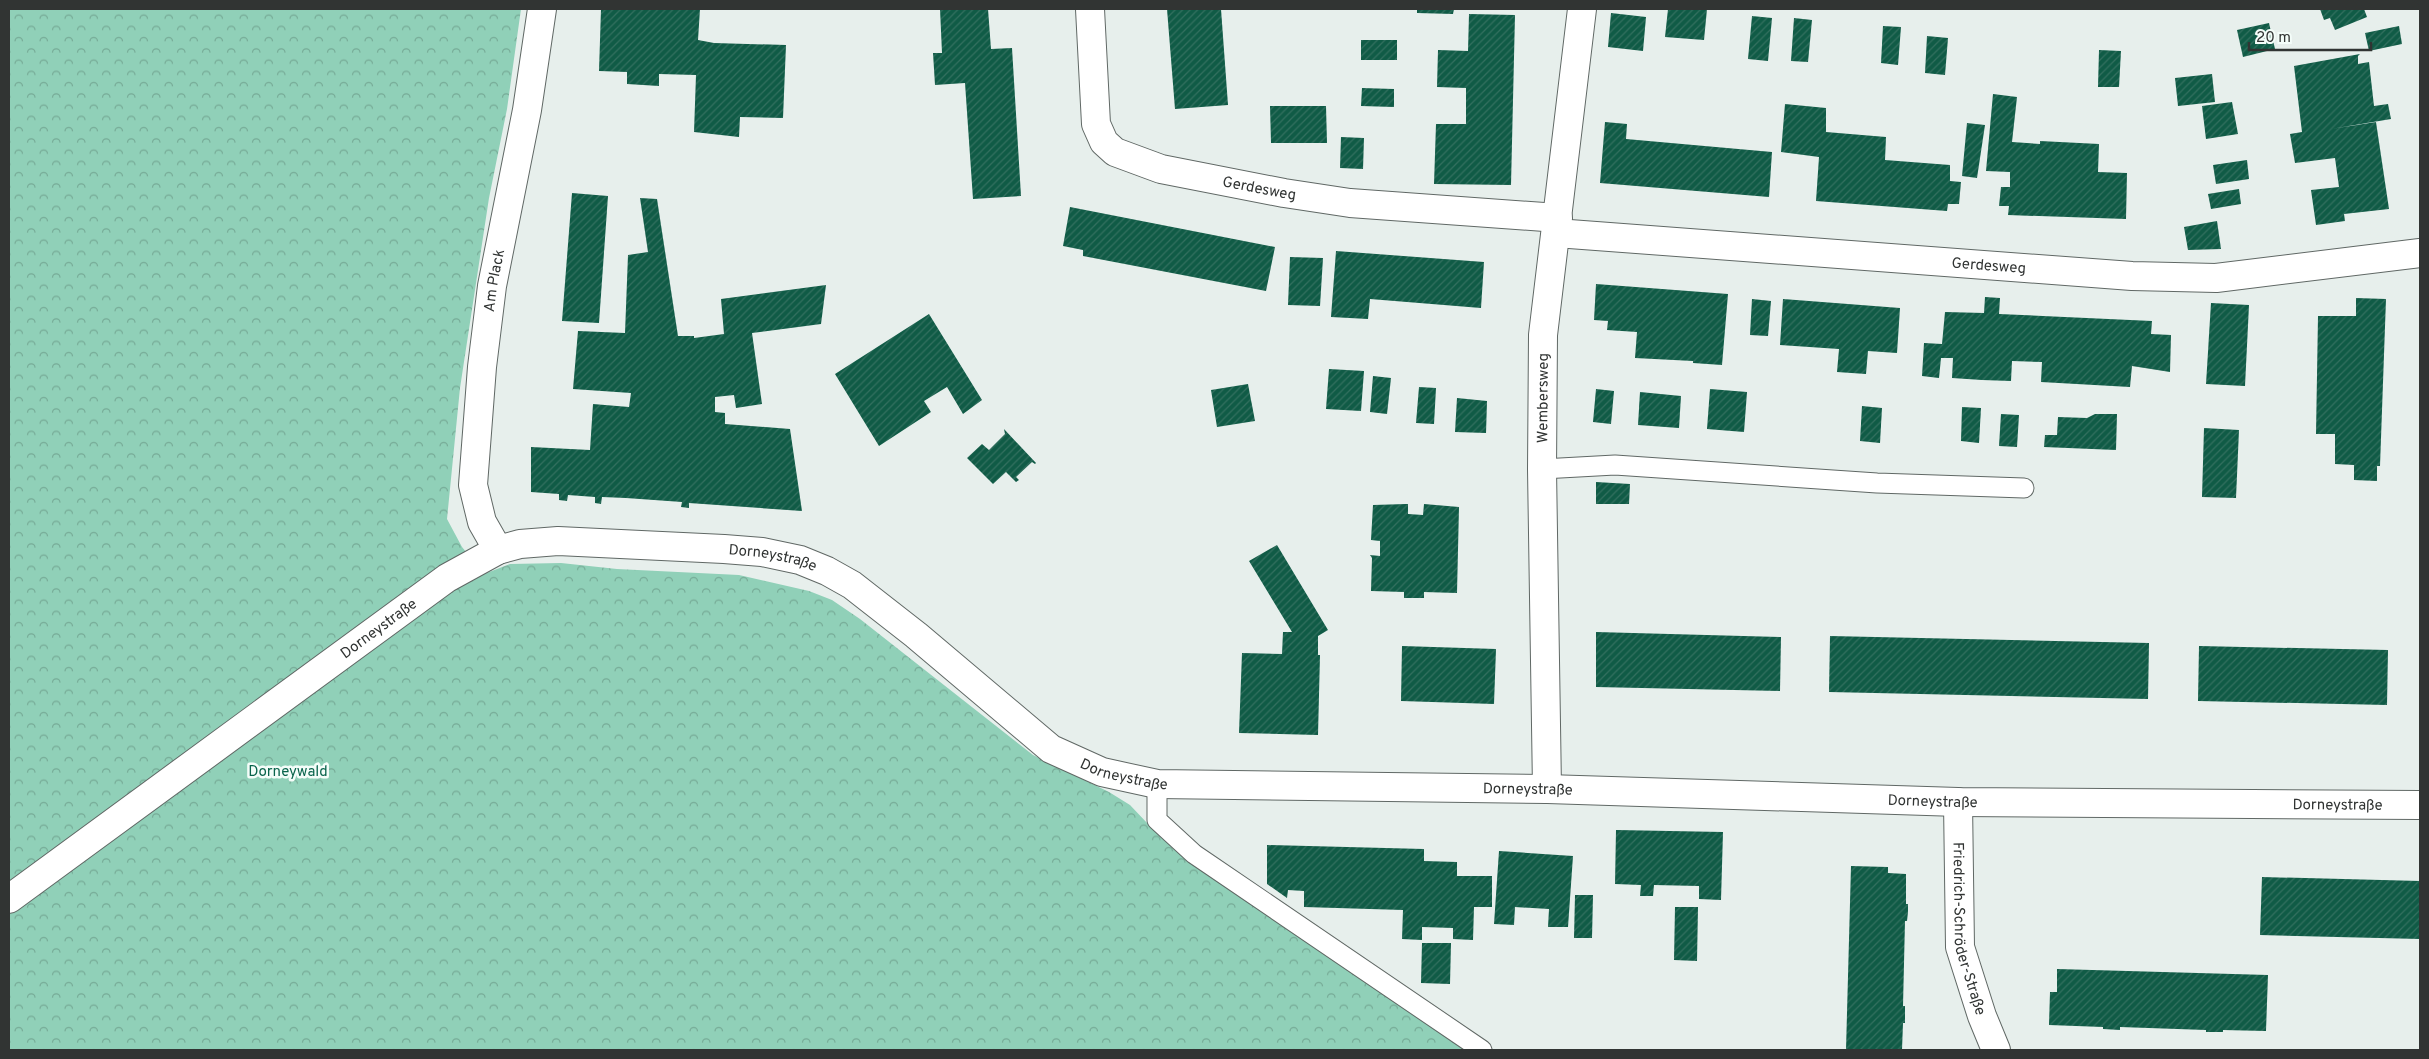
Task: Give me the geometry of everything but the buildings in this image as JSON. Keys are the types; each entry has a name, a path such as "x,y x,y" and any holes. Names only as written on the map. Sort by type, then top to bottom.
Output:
{"street":[{"name":"Am Plack","path":"498,550 482,522 473,485 474,465 482,367 492,286 527,110 542,9"},
{"name":"Gerdesweg","path":"1090,9 1096,124 1104,142 1115,152 1161,169 1303,196 1557,226 2122,276 2216,278 2420,253"},
{"name":"Wembersweg","path":"1547,789 1542,469 1543,335 1582,9"},
{"name":"Dorneystraße","path":"9,899 447,578 498,550 520,544 558,541 724,549 762,552 800,560 827,571 852,585 916,635 1050,749 1102,772 1157,784 1547,789 1958,802 2420,806"},
{"name":"Friedrich-Schröder-Straße","path":"1958,802 1960,947 1982,1016 1996,1050"}],"lane":[{"path":"1542,469 1615,465 1877,483 2024,488"},
{"path":"1157,784 1157,820 1194,854 1482,1050"}],"green space":[{"name":"Dorneywald","path":"9,9 521,9 507,109 489,198 460,388 447,519 462,547 484,574 510,564 561,563 617,569 739,575 809,591 832,600 860,619 1033,755 1109,792 1130,805 1148,824 1198,862 1469,1050 9,1050"}]}
